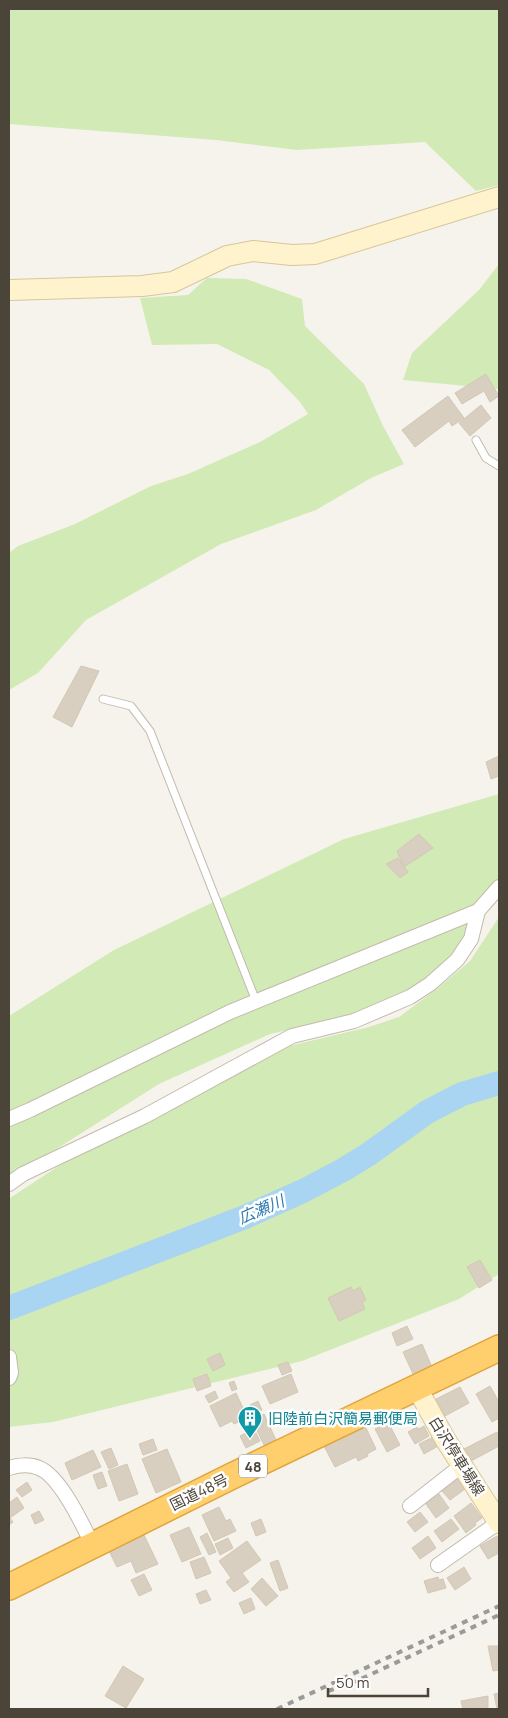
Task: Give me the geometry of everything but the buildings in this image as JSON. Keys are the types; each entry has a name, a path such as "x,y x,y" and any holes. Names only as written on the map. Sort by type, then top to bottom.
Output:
{"highway":[{"name":"国道48号","path":"9,1587 92,1544 499,1348"}],"street":[{"path":"9,290 142,286 173,282 228,256 252,252 292,255 315,254 499,197"},
{"path":"9,1119 213,1020 478,911 499,887"},
{"path":"9,1184 23,1174 163,1106 292,1036 354,1020 410,997 430,984 457,960 471,939 478,911"},
{"path":"9,1357 10,1375"},
{"name":"白沢停車場線","path":"418,1388 461,1466 499,1523"},
{"path":"9,1468 26,1466 40,1468 54,1479 74,1509 92,1544"},
{"path":"410,1506 461,1466"},
{"path":"438,1565 499,1523"}],"lane":[{"path":"476,440 486,458 499,466"},
{"path":"103,699 131,706 150,731 256,1001"}],"green space":[{"path":"9,9 499,9 499,185 476,191 425,142 297,150 216,140 9,124"},
{"path":"499,264 499,389 403,380 412,353 479,290"},
{"path":"207,278 246,279 302,299 305,326 364,384 383,426 404,464 371,478 316,510 221,544 86,620 38,673 9,690 9,553 18,546 75,524 151,486 188,474 260,442 308,414 300,402 269,370 217,344 152,345 140,298 188,295"},
{"path":"499,794 499,882 481,921 443,969 371,1011 270,1034 159,1084 9,1179 9,1016 114,950 344,839"},
{"path":"499,917 499,1274 459,1299 302,1361 53,1422 9,1427 10,1198 92,1144 244,1062 289,1046 369,1027 399,1017 470,961"}],"waterway":[{"name":"広瀬川","path":"9,1308 245,1217 303,1191 369,1154 427,1112 462,1094 499,1083"}],"railway":[{"path":"277,1709 499,1606"},
{"path":"328,1691 352,1683 499,1615"}],"place":[{"name":"旧陸前白沢簡易郵便局","path":"250,1439"}]}
